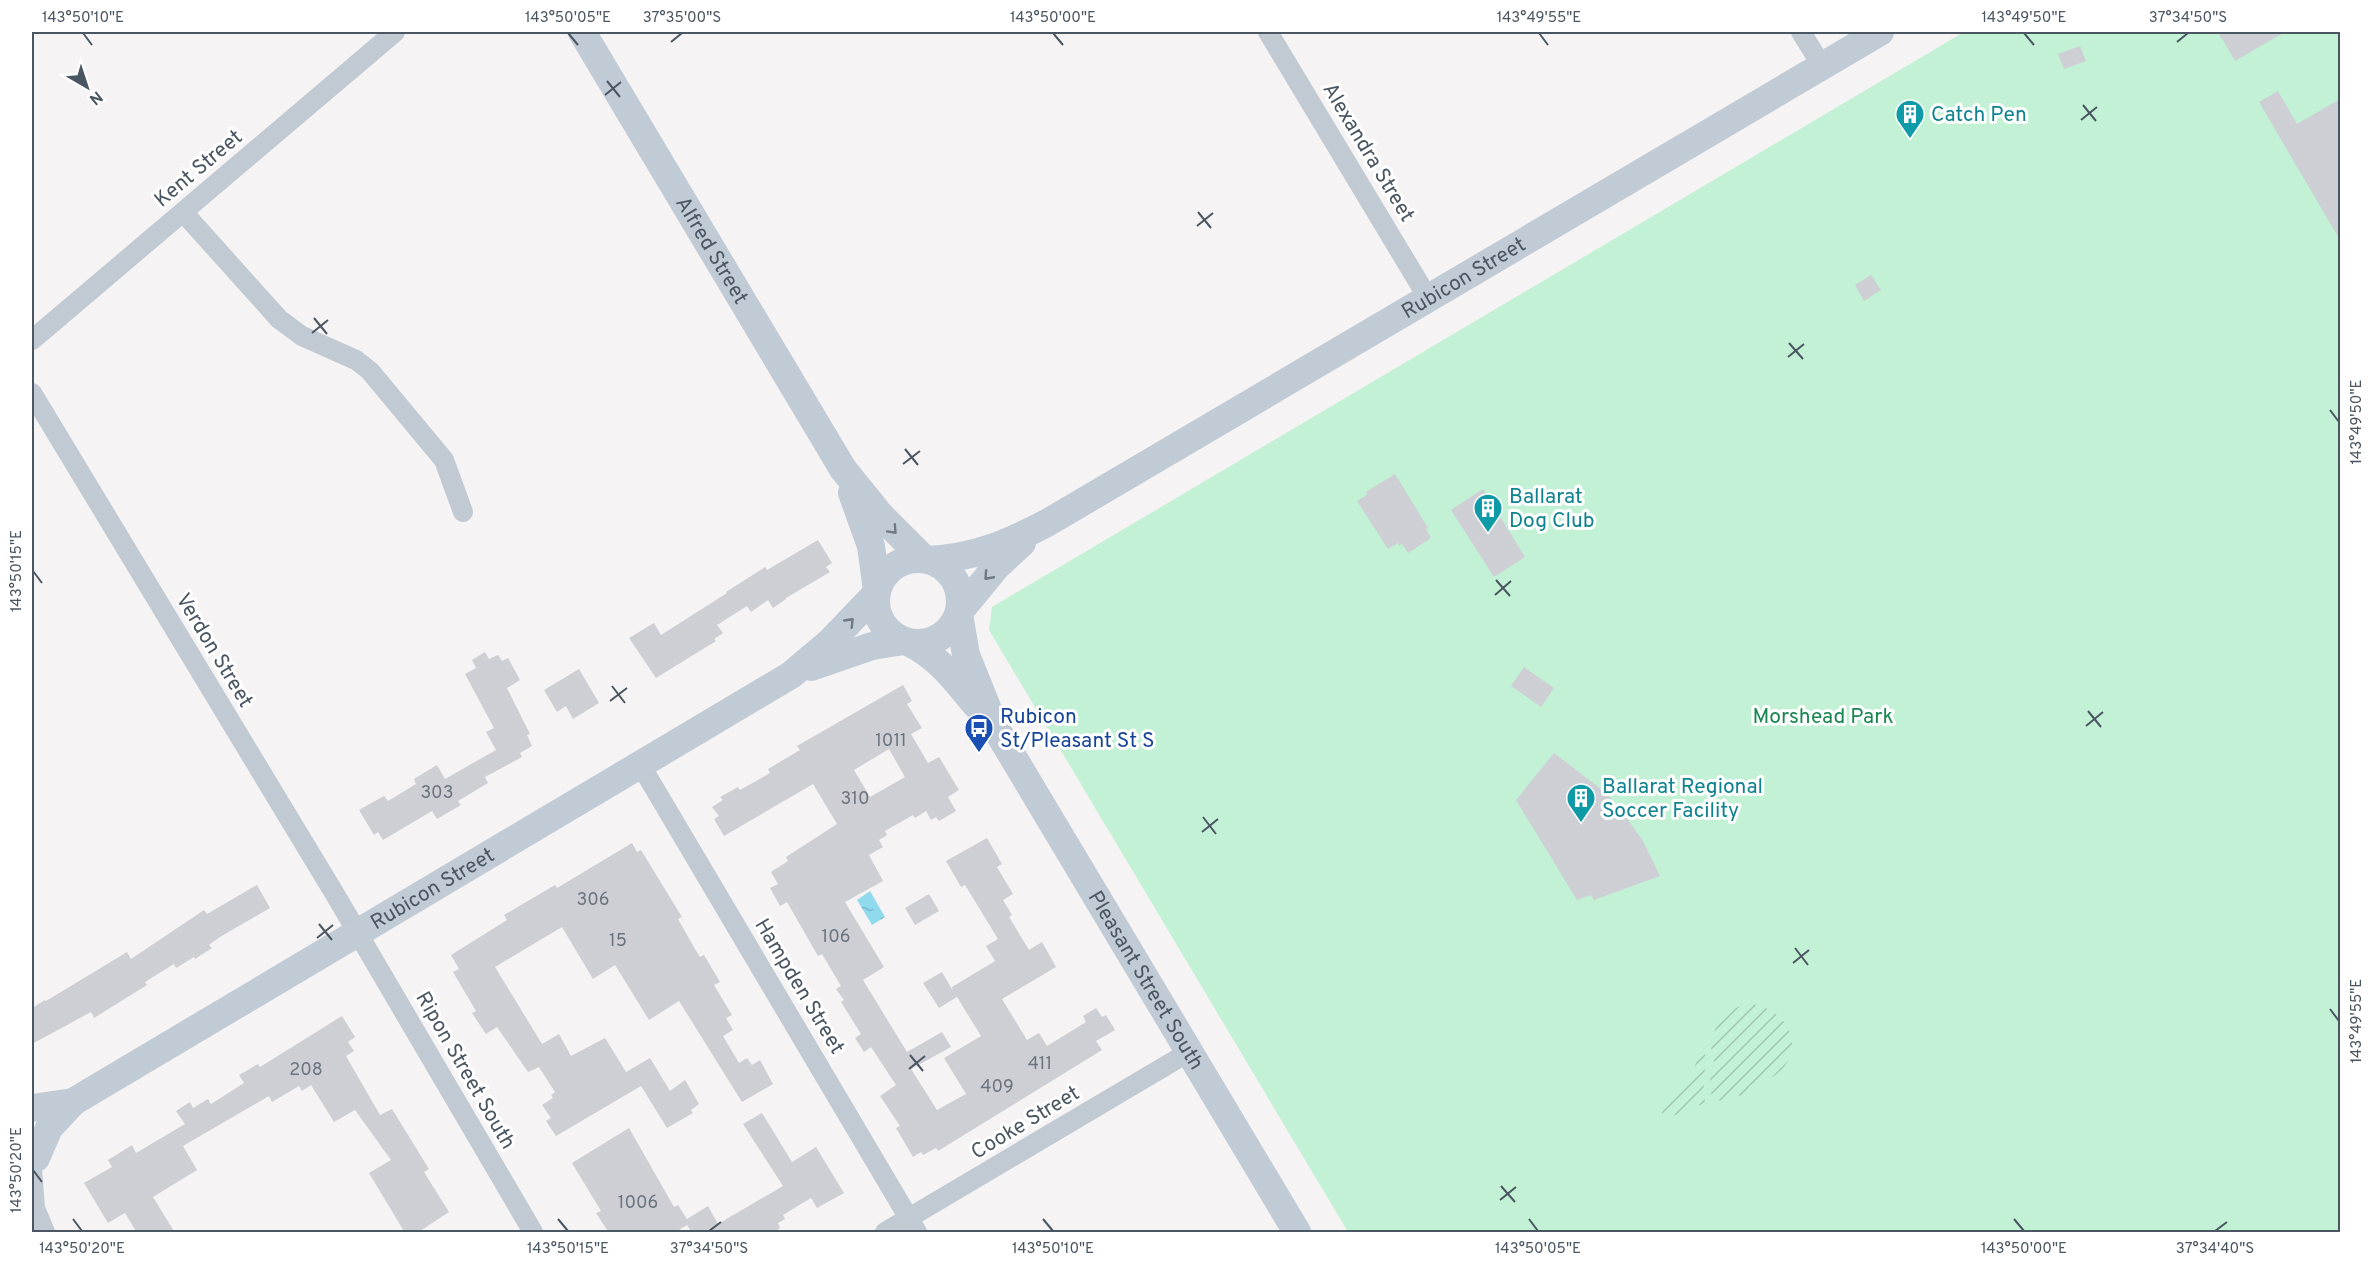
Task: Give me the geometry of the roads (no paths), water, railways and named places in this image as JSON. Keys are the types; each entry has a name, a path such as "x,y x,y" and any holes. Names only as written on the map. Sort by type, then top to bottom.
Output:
{"street":[{"name":"Kent Street","path":"32,340 395,32"},
{"name":"Alfred Street","path":"582,32 843,469 880,516 926,560"},
{"name":"Alexandra Street","path":"1268,32 1428,298"},
{"path":"1801,32 1822,66"},
{"name":"Rubicon Street","path":"926,560 955,559 991,550 1047,523 1880,32"},
{"path":"183,212 279,319 302,336 356,360 370,371 444,460 462,512"},
{"name":"Verdon Street","path":"32,393 357,932"},
{"name":"Alfred Street","path":"843,469 872,546 877,592"},
{"name":"Rubicon Street","path":"959,613 1001,562 1047,523"},
{"path":"910,560 926,560 945,569 954,579 959,592 959,613 952,626 939,638 921,644 906,642 889,632 881,623 877,611 877,592 883,578 893,567 910,560"},
{"name":"Rubicon Street","path":"33,1165 49,1128 73,1102 790,675 830,642 877,592"},
{"name":"Pleasant Street South","path":"959,613 966,655 995,727 1297,1233"},
{"name":"Rubicon Street","path":"790,675 872,646 906,642"},
{"name":"Pleasant Street South","path":"906,642 926,651 939,662 995,727"},
{"name":"Hampden Street","path":"640,764 913,1225"},
{"name":"Ripon Street South","path":"357,932 533,1233"},
{"name":"Cooke Street","path":"885,1233 913,1225 1189,1052"},
{"name":"Rubicon Street","path":"32,1108 73,1102"},
{"path":"32,1125 37,1143 33,1165 35,1208 44,1233"},
{"path":"32,1219 44,1233"}],"water":[{"path":"870,891 885,917 872,925 857,900"}],"place":[{"name":"Catch Pen","path":"1910,140"},
{"name":"Ballarat Dog Club","path":"1488,534"},
{"name":"Rubicon St/Pleasant St S","path":"979,754"},
{"name":"Ballarat Regional Soccer Facility","path":"1581,824"}],"park label":[{"name":"Morshead Park","path":"1823,716"}]}
